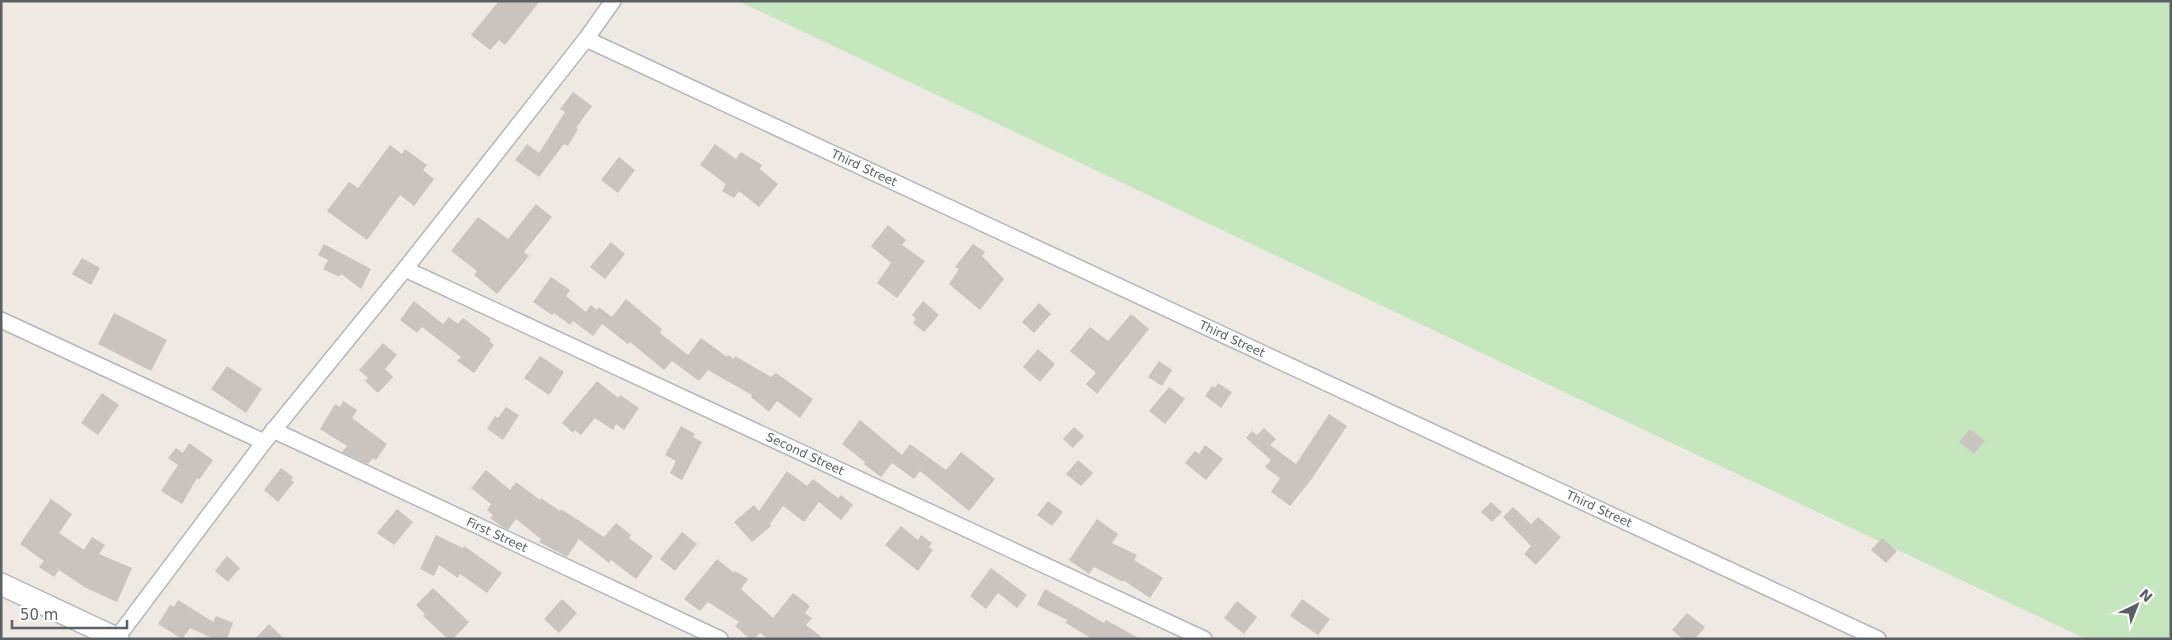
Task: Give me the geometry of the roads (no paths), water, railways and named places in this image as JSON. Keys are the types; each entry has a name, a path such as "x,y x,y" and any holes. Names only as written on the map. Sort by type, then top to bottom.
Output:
{"main road":[{"path":"1,584 117,639"}],"street":[{"path":"117,639 269,436 405,269 586,39 613,1"},
{"name":"Third Street","path":"586,39 1878,639"},
{"name":"Second Street","path":"405,269 1204,639"},
{"name":"First Street","path":"1,320 269,436 720,639"}]}
